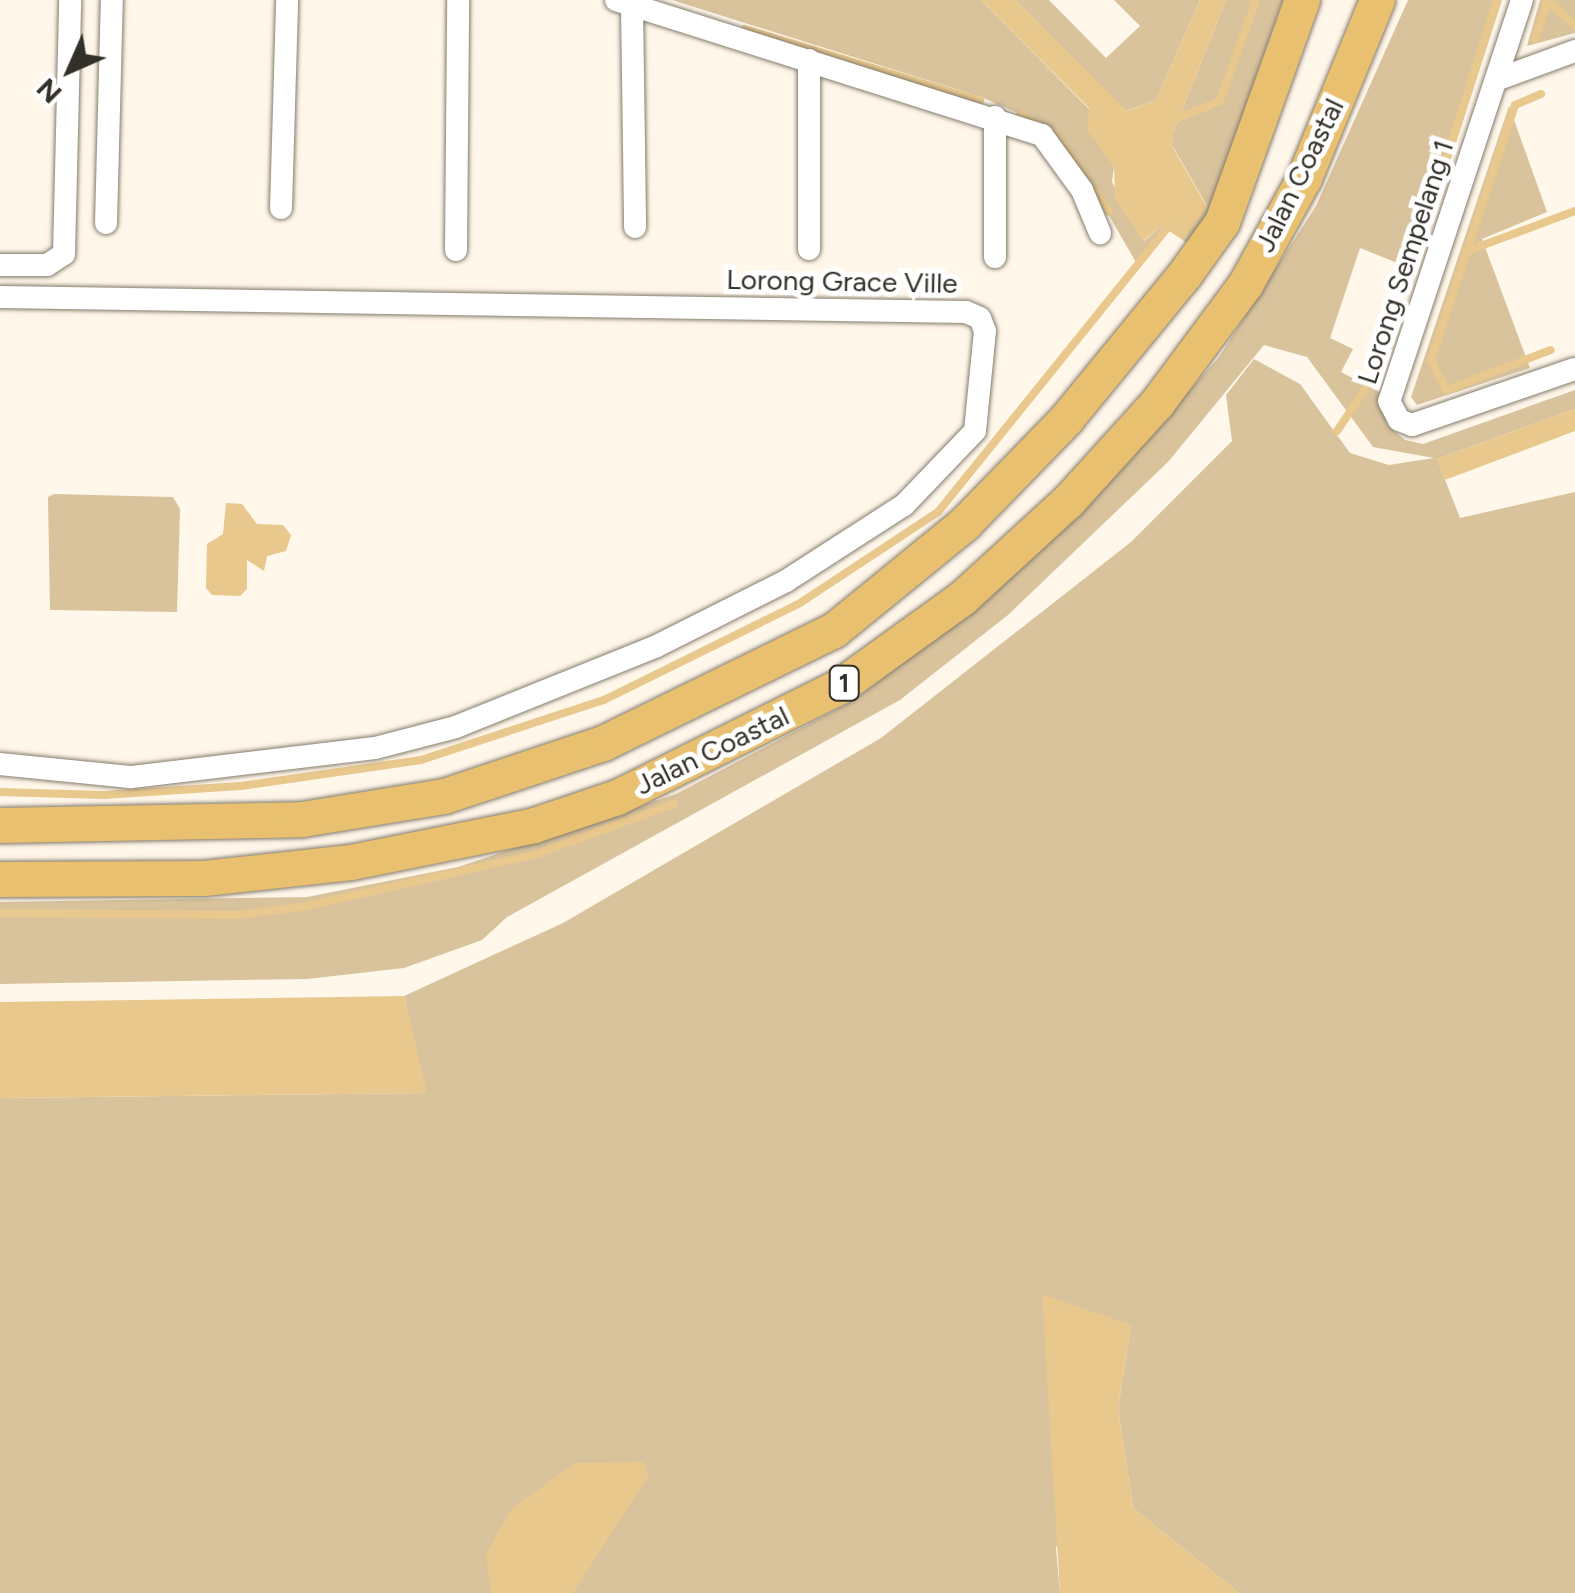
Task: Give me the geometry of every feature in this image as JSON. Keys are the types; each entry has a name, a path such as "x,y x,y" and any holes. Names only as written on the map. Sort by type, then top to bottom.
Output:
{"highway":[{"name":"Jalan Coastal","path":"0,878 204,878 351,862 534,825 617,797 840,686 962,598 1068,501 1156,403 1265,248 1304,178 1378,1"},
{"name":"Jalan Coastal","path":"0,824 302,819 444,796 603,743 834,630 966,524 1080,404 1184,275 1222,222 1300,3"}],"street":[{"path":"0,264 47,266 64,254 70,0"},
{"path":"106,224 112,0"},
{"path":"281,208 287,0"},
{"path":"456,250 458,0"},
{"name":"Lorong Sempelang 1","path":"1522,0 1388,401 1399,420 1412,425 1575,369"},
{"path":"635,227 624,3 995,116 1042,135 1082,190 1100,233"},
{"path":"1496,80 1575,51"},
{"path":"808,60 809,249"},
{"path":"995,116 995,258"},
{"name":"Lorong Grace Ville","path":"0,297 966,312 980,318 984,332 976,430 904,505 786,581 656,646 456,727 376,748 130,778 0,764"}],"shaded area":[{"path":"672,0 981,0 1089,109 1114,167 1112,182 1144,241 1161,226 1166,231 1137,264 1081,167 1041,123 981,97"},
{"path":"981,0 1015,0 1127,111 1156,100 1200,0 1226,0 1173,133 1173,148 1207,207 1183,240 1161,226 1143,241 1115,199 1114,167 1087,130 1089,108"},
{"path":"1015,0 1049,0 1106,58 1140,26 1114,0 1200,0 1156,100 1126,111"},
{"path":"1226,0 1283,0 1211,207 1189,245 1183,240 1207,206 1173,147 1173,133"},
{"path":"1408,0 1502,0 1415,270 1360,248 1330,338 1353,349 1341,372 1379,392 1387,425 1405,440 1423,444 1575,390 1575,409 1437,459 1460,518 1575,492 1575,1593 1239,1593 1133,1508 1118,1408 1131,1325 1056,1548 1060,1593 0,1593 0,1098 426,1093 404,996 563,923 881,738 1131,542 1232,441 1226,395 1254,359 1300,384 1350,453 1389,465 1434,458 1373,447 1307,357 1264,345 1168,462 1008,615 900,700 507,917 482,940 404,968 307,979 0,984 0,902 307,897 458,867 676,794 853,701 995,592 1092,501 1219,357 1316,206"},
{"path":"1540,0 1575,0 1575,33 1527,46"},
{"path":"1509,106 1547,212 1482,239 1530,368 1417,405 1411,397"},
{"path":"1575,409 1575,431 1445,480 1437,459"},
{"path":"48,497 173,497 180,509 177,612 50,610"},
{"path":"226,503 242,504 257,524 283,525 291,535 286,551 267,556 264,571 247,560 247,589 240,596 212,595 206,588 207,544 223,534"},
{"path":"404,996 427,1093 0,1098 0,1002"},
{"path":"1042,1294 1131,1325 1118,1408 1133,1508 1239,1593 1060,1593"},
{"path":"644,1462 649,1475 573,1593 491,1593 486,1554 511,1509 575,1463"}],"waterway":[{"path":"1171,121 1220,101 1256,0"},
{"path":"1407,282 1497,0"},
{"path":"1535,39 1548,0"},
{"path":"1548,1 1575,25"},
{"path":"745,29 980,101"},
{"path":"1541,94 1515,105 1431,360 1446,390 1551,350"},
{"path":"1020,115 1056,135 1109,212"},
{"path":"1467,251 1575,211"},
{"path":"0,792 104,795 241,786 421,760 604,700 800,603 938,512 1171,223"},
{"path":"1376,364 1393,318"},
{"path":"1337,431 1368,385"},
{"path":"0,913 239,915 307,906 537,854 674,804"}]}
